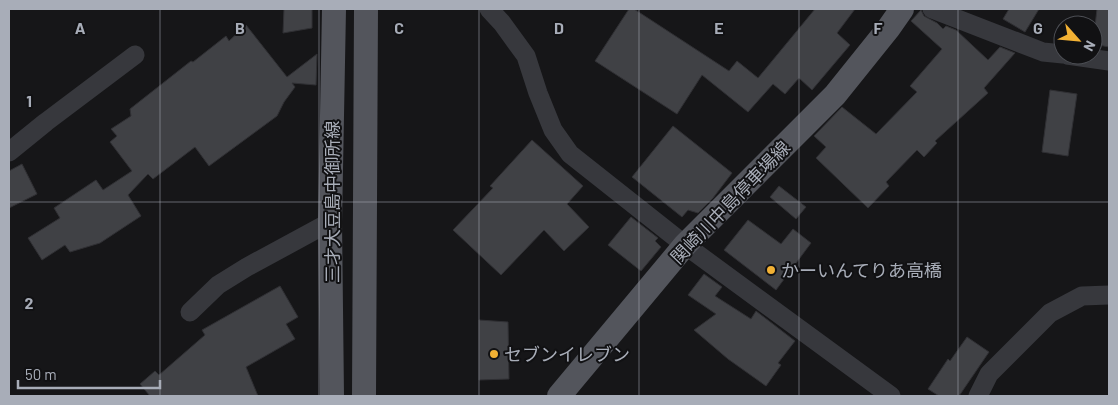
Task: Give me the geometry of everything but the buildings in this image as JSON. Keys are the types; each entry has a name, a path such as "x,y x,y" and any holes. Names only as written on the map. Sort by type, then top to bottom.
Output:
{"main road":[{"name":"三才大豆島中御所線","path":"332,396 330,222 334,9"},
{"name":"三才大豆島中御所線","path":"364,396 366,9"},
{"name":"関崎川中島停車場線","path":"558,396 685,245 834,95 902,9"}],"street":[{"path":"489,9 502,23 526,56 553,130 570,154 685,245 891,396"},
{"path":"932,9 1043,52 1053,53"},
{"path":"9,152 135,55"},
{"path":"190,312 218,285 330,222"},
{"path":"978,396 988,374 1050,313 1082,296 1109,295"}],"place":[{"name":"かーいんてりあ高橋","path":"771,270"},
{"name":"セブンイレブン","path":"494,354"}]}
